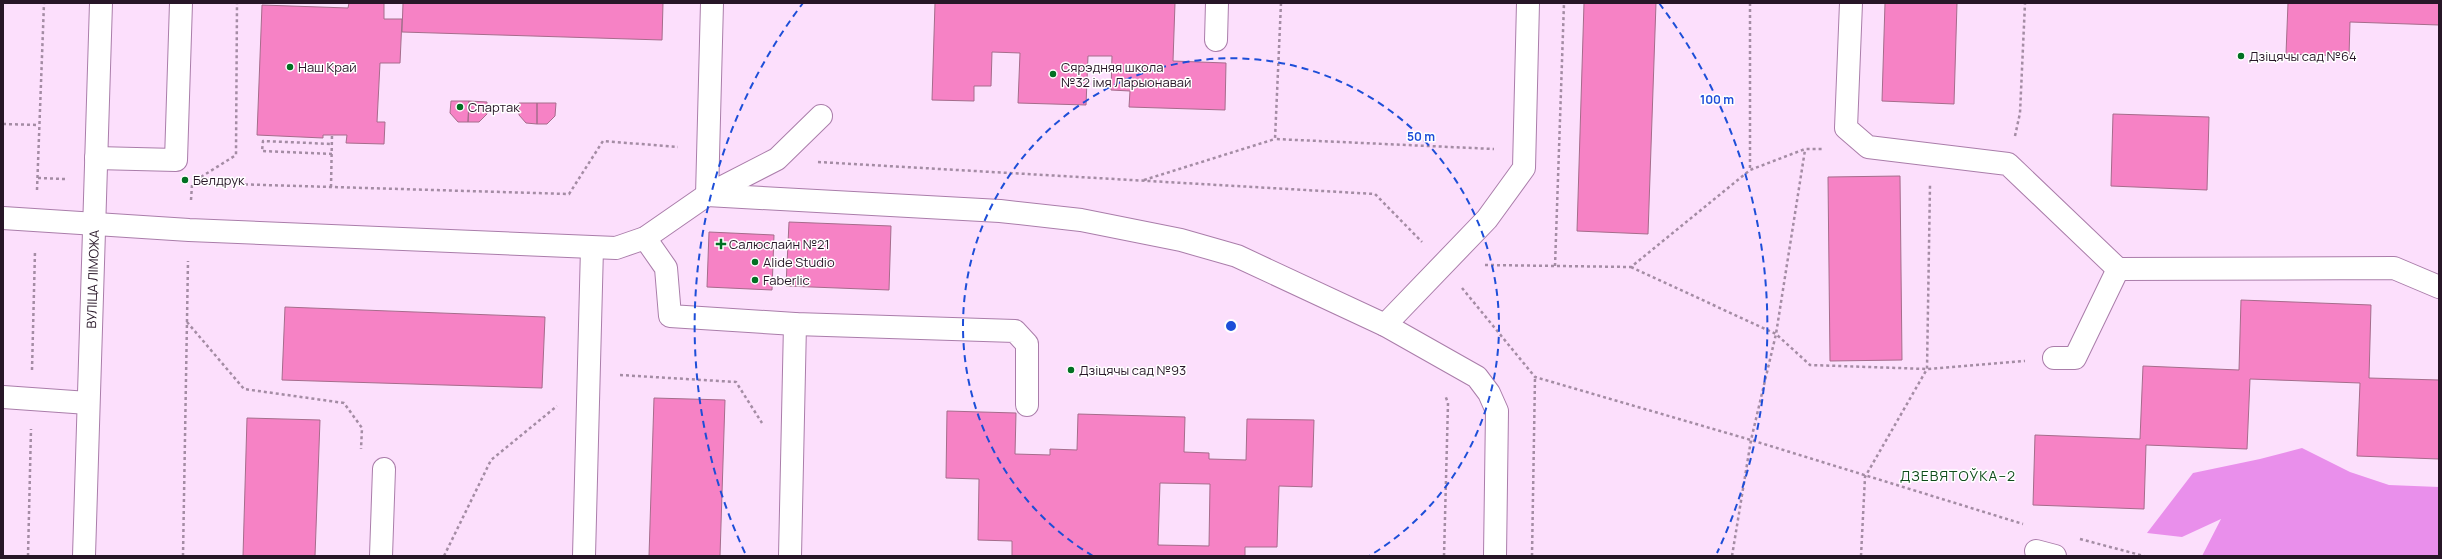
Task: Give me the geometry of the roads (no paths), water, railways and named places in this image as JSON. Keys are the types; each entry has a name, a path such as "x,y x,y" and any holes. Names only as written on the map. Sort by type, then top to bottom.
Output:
{"street":[{"name":"ВУЛІЦА ЛІМОЖА","path":"84,556 101,3"},
{"path":"96,158 176,160 181,3"},
{"path":"707,195 710,150 712,3"},
{"path":"1216,40 1217,3"},
{"path":"1384,325 1487,219 1524,168 1528,3"},
{"path":"1851,3 1846,128 1868,147 1930,156 2008,164 2118,269 2394,268 2439,287"},
{"path":"3,218 189,230 616,248 645,238 707,195 777,159 821,116"},
{"path":"707,195 1000,211 1081,220 1181,240 1237,256 1384,325 1477,377 1489,392 1497,411 1495,556"},
{"path":"645,238 666,268 670,316 795,324 1015,331 1027,344 1027,405"},
{"path":"584,556 592,248"},
{"path":"2054,358 2075,358 2118,269"},
{"path":"790,556 795,324"},
{"path":"3,397 88,403"},
{"path":"381,556 384,468"}],"place":[{"name":"Дзіцячы сад №64","path":"2241,56"},
{"name":"Наш Край","path":"290,67"},
{"name":"Сярэдняя школа №32 імя Ларыонавай","path":"1053,74"},
{"name":"Спартак","path":"460,107"},
{"name":"Белдрук","path":"185,180"},
{"name":"Салюслайн №21","path":"721,244"},
{"name":"Alide Studio","path":"755,262"},
{"name":"Faberlic","path":"755,280"},
{"name":"Дзіцячы сад №93","path":"1071,370"}],"district":[{"name":"ДЗЕВЯТОЎКА–2","path":"1958,475"}]}
